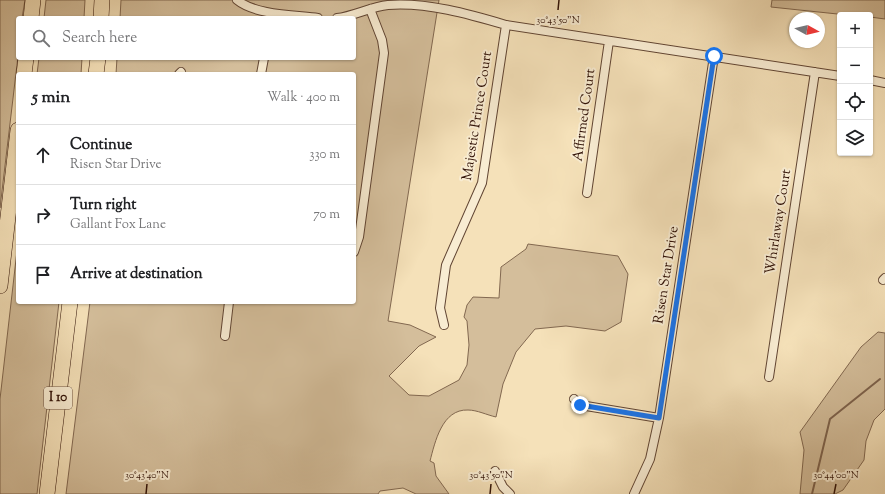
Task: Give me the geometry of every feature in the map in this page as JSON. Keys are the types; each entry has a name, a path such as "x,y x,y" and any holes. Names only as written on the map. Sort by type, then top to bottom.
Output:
{"highway":[{"path":"31,16 33,0"},
{"path":"101,16 102,0"},
{"path":"24,72 26,60"},
{"path":"96,72 98,60"},
{"path":"0,286 16,147"},
{"name":"I 10","path":"47,494 70,304"}],"street":[{"path":"237,0 270,15 286,16"},
{"path":"349,16 388,5 416,6 465,13 506,25 837,76"},
{"path":"356,246 359,237 384,53 382,40 370,9"},
{"name":"Majestic Prince Court","path":"444,325 440,308 446,266 482,183 506,25"},
{"name":"Affirmed Court","path":"587,193 609,40"},
{"name":"Risen Star Drive","path":"634,494 650,460 659,418 714,56"},
{"path":"261,72 264,60"},
{"name":"Whirlaway Court","path":"769,377 815,72"},
{"path":"873,81 885,83"},
{"path":"225,336 229,304"},
{"path":"574,399 580,405 659,418"},
{"path":"495,471 503,487 510,494"}],"shaded area":[{"path":"0,0 25,0 22,16 16,16 16,60 18,60 0,208"},
{"path":"46,0 85,0 84,16 44,16"},
{"path":"121,0 439,0 388,321 410,325 436,337 419,346 389,376 409,395 429,396 459,380 467,365 469,345 467,321 464,317 467,305 473,297 499,298 501,267 526,249 528,244 618,256 628,274 621,322 605,331 566,326 535,329 516,352 503,384 496,417 471,410 459,411 452,415 441,428 434,445 430,461 434,463 436,476 449,494 416,494 403,488 380,491 378,494 66,494 90,304 356,304 356,72 116,72 117,60 356,60 356,16 120,16"},
{"path":"772,0 885,0 885,19 873,17 873,12 837,12 837,14 771,7"},
{"path":"39,60 82,60 81,72 37,72"},
{"path":"16,259 16,304 59,304 37,494 0,494 0,399"},
{"path":"878,332 885,333 885,409 874,420 866,441 864,460 843,490 835,494 800,494 804,450 800,432 861,347"}],"waterway":[{"path":"812,494 830,419 880,379"}],"route":[{"path":"580,405 659,418 714,56"}]}
